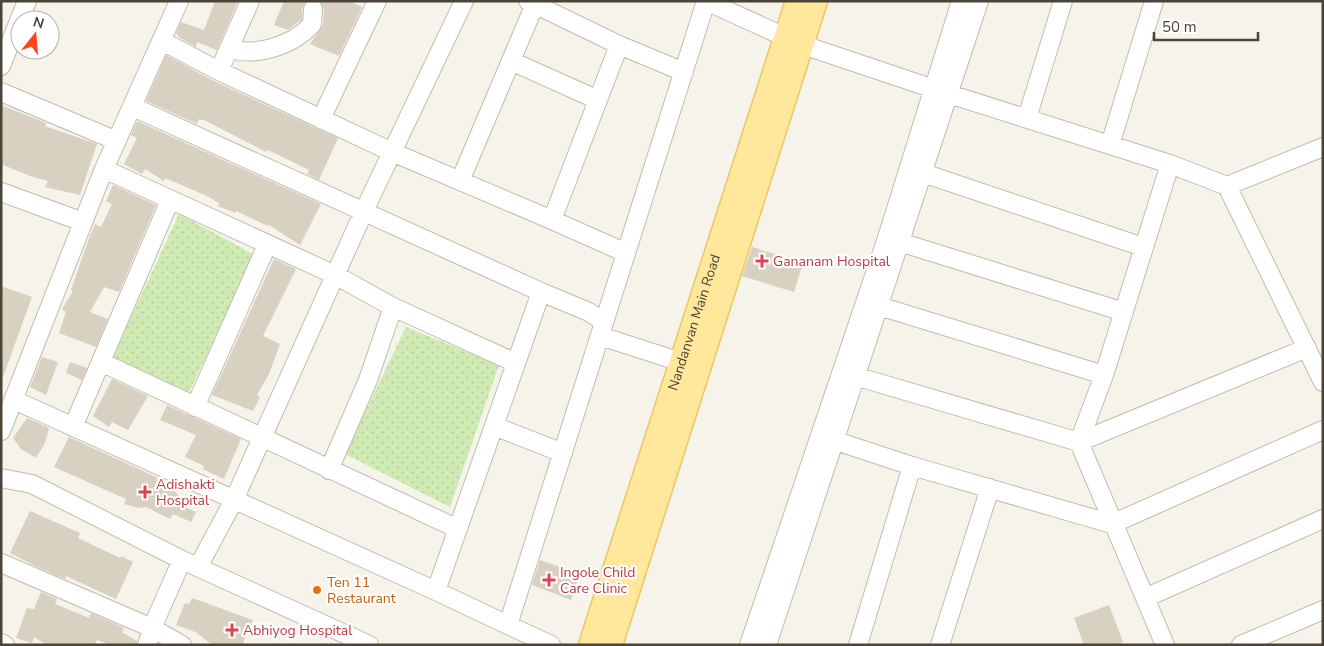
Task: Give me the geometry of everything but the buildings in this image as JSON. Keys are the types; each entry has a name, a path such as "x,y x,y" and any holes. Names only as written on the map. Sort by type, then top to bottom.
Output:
{"main road":[{"name":"Nandanvan Main Road","path":"590,645 681,362 794,41 797,1"},
{"path":"612,645 794,41 816,1"}],"street":[{"path":"1,66 27,1"},
{"path":"1,431 104,169 179,1"},
{"path":"219,71 250,1"},
{"path":"321,119 377,1"},
{"path":"150,636 190,563 234,500 364,211 464,1"},
{"path":"508,625 706,1 794,41 941,92 1170,164 1227,186 1323,382"},
{"path":"941,92 961,1"},
{"path":"749,645 872,304 941,92 979,1"},
{"path":"1027,118 1063,1"},
{"path":"1110,145 1154,1"},
{"path":"460,181 511,61 531,3 619,45 684,72"},
{"path":"229,48 242,53 250,53 289,42 312,24 313,9"},
{"path":"162,42 219,71 392,152 626,253"},
{"path":"552,220 619,45"},
{"path":"511,61 598,100"},
{"path":"1,92 117,141"},
{"path":"133,107 589,312 602,329 681,362"},
{"path":"1227,186 1322,149"},
{"path":"1165,645 1112,524 1079,442 1104,375 1170,164"},
{"path":"104,169 266,245 335,275 393,307 516,363"},
{"path":"915,171 1143,247"},
{"path":"1,192 84,222"},
{"path":"73,427 170,200"},
{"path":"894,240 1124,312"},
{"path":"195,407 266,245"},
{"path":"436,591 541,292"},
{"path":"872,304 1104,375"},
{"path":"767,645 854,376 872,304"},
{"path":"329,470 368,380 393,307"},
{"path":"854,376 1079,442 1308,348"},
{"path":"101,362 261,439 458,529"},
{"path":"14,400 551,645"},
{"path":"494,426 562,453"},
{"path":"834,440 912,466 1112,524 1323,430"},
{"path":"858,645 912,466"},
{"path":"1,478 32,484 190,563 369,645"},
{"path":"940,645 990,488"},
{"path":"1145,598 1323,519"},
{"path":"1,563 150,636 182,645"},
{"path":"1241,645 1323,610"}],"green space":[{"path":"179,214 255,255 188,394 112,358"},
{"path":"406,327 499,365 450,507 345,454"}],"place":[{"name":"Gananam Hospital","path":"762,261"},
{"name":"Adishakti Hospital","path":"145,492"},
{"name":"Ingole Child Care Clinic","path":"549,580"},
{"name":"Ten 11 Restaurant","path":"317,590"},
{"name":"Abhiyog Hospital","path":"232,630"}]}
